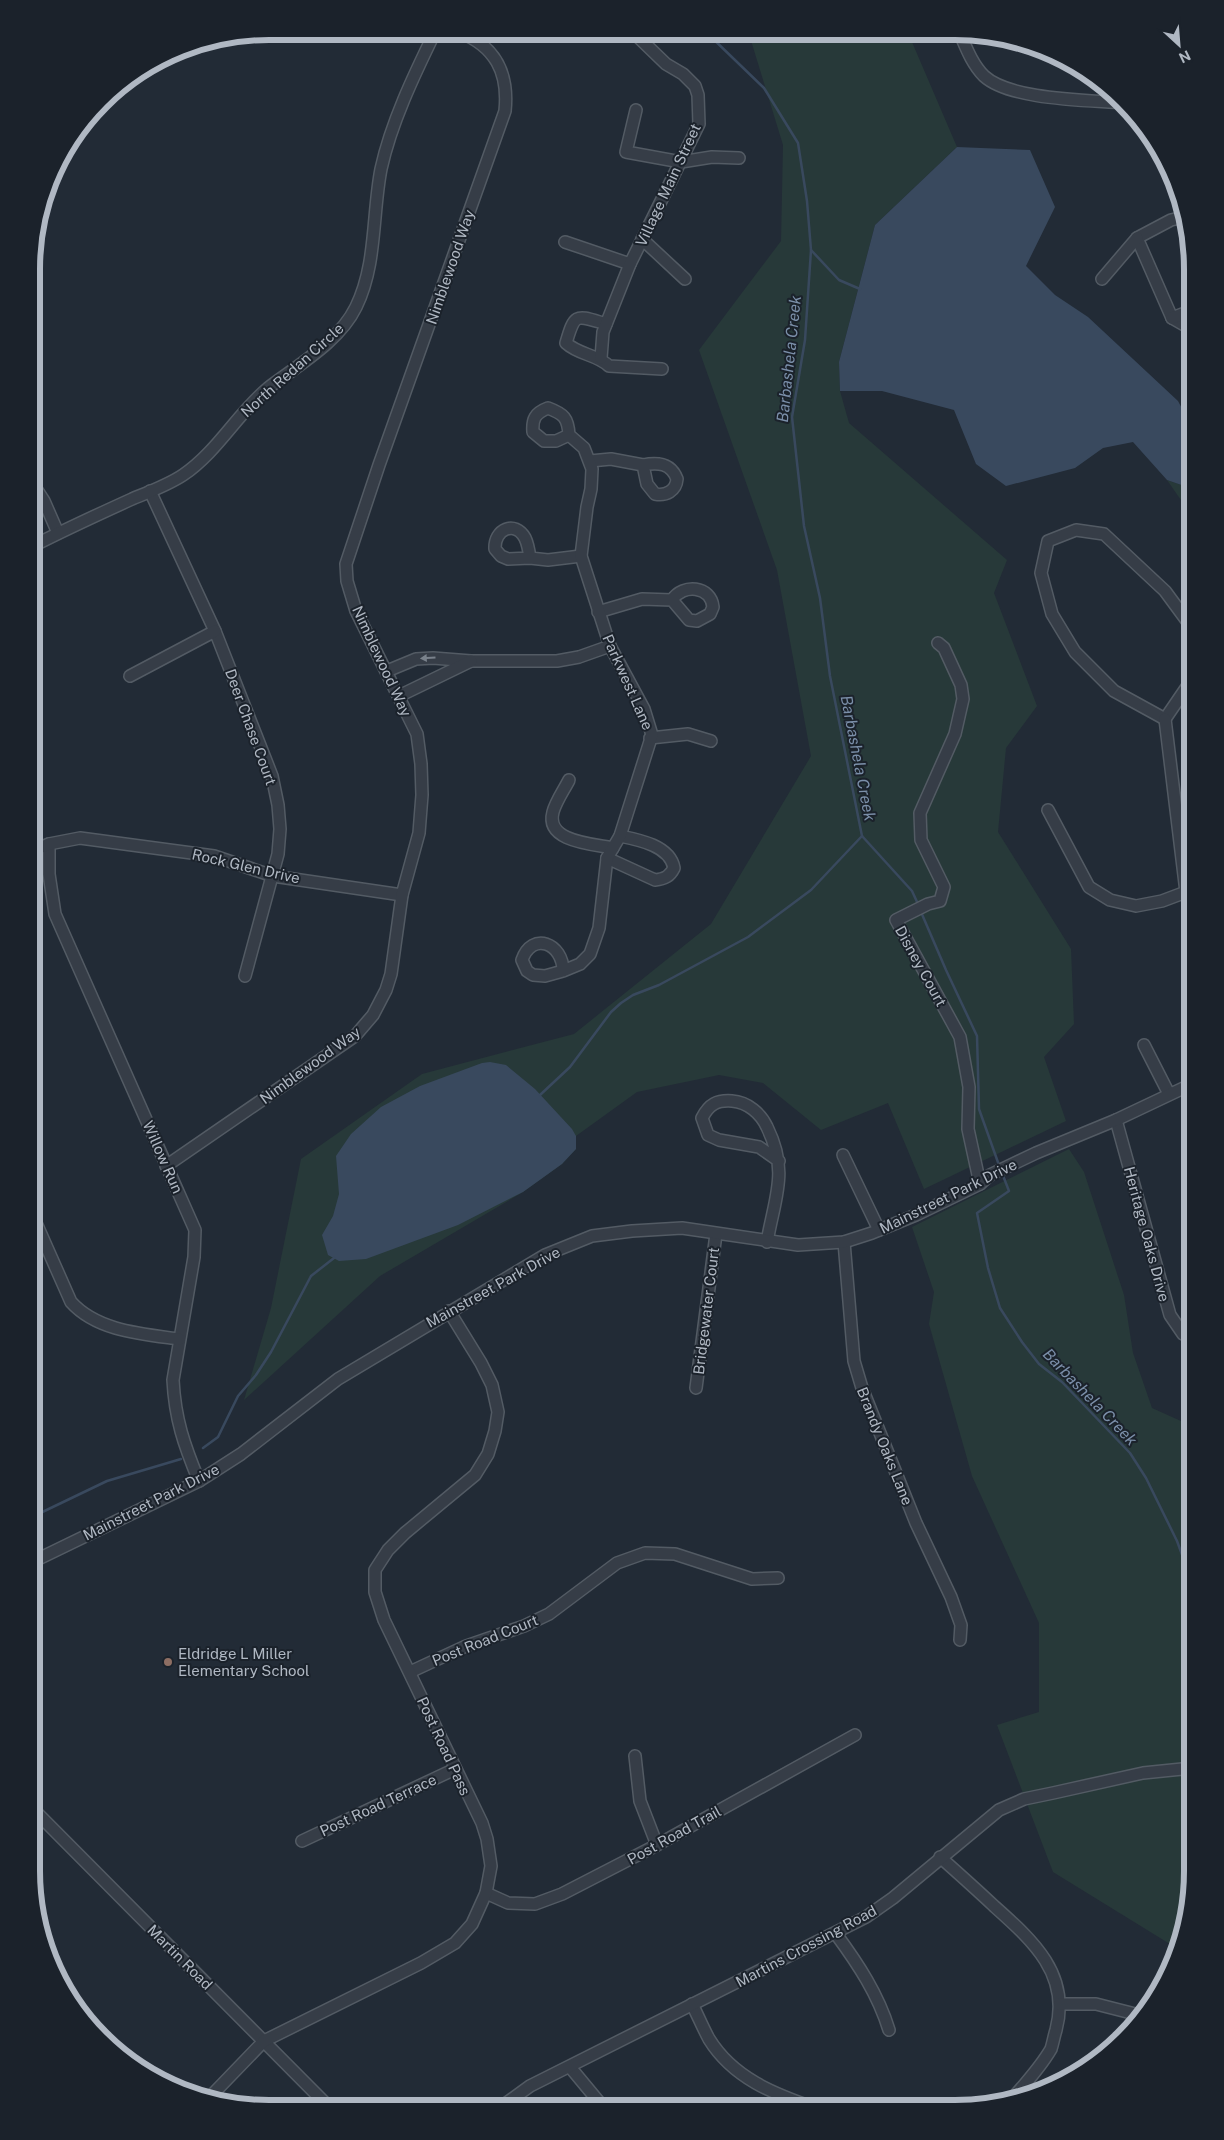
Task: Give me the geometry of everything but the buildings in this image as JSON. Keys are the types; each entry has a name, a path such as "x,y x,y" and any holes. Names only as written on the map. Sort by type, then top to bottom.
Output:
{"street":[{"name":"North Redan Circle","path":"40,542 184,475 205,456 242,413 266,390 322,347 346,323 356,306 367,274 372,249 380,172 387,144 431,40"},
{"name":"Nimblewood Way","path":"166,1166 317,1064 365,1026 374,1015 386,990 391,974 402,895 419,833 422,796 421,764 417,734 356,610 347,581 346,564 505,111 507,95 504,81 495,59 489,49 476,40"},
{"name":"Village Main Street","path":"601,358 606,324 630,264 699,124 698,95 695,86 683,74 666,64 641,40"},
{"path":"963,40 974,63 984,76 1001,87 1030,94 1111,102"},
{"path":"636,110 626,152 680,162 712,157 739,158"},
{"path":"1102,279 1136,238 1178,218"},
{"path":"1136,238 1172,318 1184,325"},
{"path":"642,240 684,279"},
{"path":"565,242 630,264"},
{"path":"1172,318 1184,313"},
{"path":"606,324 584,317 577,318 572,322 566,343 572,349 601,358 609,366 662,369"},
{"path":"569,435 584,448 590,460 624,460 643,465"},
{"name":"Parkwest Lane","path":"563,971 586,959 594,948 599,928 610,853 620,836 652,735 646,715 610,646 581,556 591,489 592,469 590,460"},
{"name":"Deer Chase Court","path":"150,491 215,631 272,776 278,805 280,829 278,854 246,976"},
{"path":"40,495 58,533"},
{"path":"1165,719 1114,691 1075,652 1052,614 1041,574 1048,541 1076,530 1104,534 1164,591 1184,617"},
{"path":"530,558 548,560 581,556"},
{"path":"598,612 642,599 672,600"},
{"path":"130,676 215,631"},
{"name":"Disney Court","path":"938,643 944,648 961,685 963,699 955,734 920,813 922,840 944,887 940,901 928,904 896,920 960,1037 968,1087 968,1129 980,1184"},
{"path":"387,671 416,659 557,661 579,657 610,646"},
{"path":"399,696 471,661"},
{"path":"1184,691 1165,719 1184,876"},
{"path":"650,738 688,734 711,741"},
{"path":"569,780 553,812 552,824 558,832 610,853 655,880 671,875 674,868 673,860 667,852 633,838 620,836"},
{"path":"1048,810 1089,887 1110,900 1136,906 1162,902 1184,893"},
{"name":"Rock Glen Drive","path":"40,848 80,838 185,851 214,856 273,876 402,895"},
{"name":"Willow Run","path":"50,844 49,874 55,914 195,1230 194,1257 173,1380 174,1399 181,1436 199,1481"},
{"path":"1144,1045 1169,1094"},
{"name":"Mainstreet Park Drive","path":"40,1558 199,1481 241,1454 338,1379 544,1255 592,1236 629,1231 682,1228 798,1246 844,1242 879,1230 980,1184 990,1175 1007,1167 1116,1120 1184,1087"},
{"path":"767,1242 778,1189 779,1161 776,1145 762,1117 747,1106 735,1101 724,1101 714,1102 706,1109 702,1118 708,1135 719,1140 759,1147 779,1161"},
{"name":"Heritage Oaks Drive","path":"1116,1120 1170,1315 1184,1334"},
{"path":"843,1155 879,1230"},
{"path":"40,1232 71,1302 80,1312 92,1320 105,1324 147,1335 179,1339"},
{"name":"Bridgewater Court","path":"696,1388 716,1234"},
{"name":"Brandy Oaks Lane","path":"844,1242 854,1361 862,1388 916,1524 951,1597 961,1625 960,1640"},
{"name":"Post Road Pass","path":"214,2093 264,2041 421,1963 455,1943 472,1924 486,1893 491,1866 487,1839 482,1823 384,1620 375,1592 375,1570 388,1550 405,1532 475,1475 488,1454 496,1431 498,1412 492,1385 481,1363 449,1311"},
{"name":"Post Road Court","path":"410,1672 466,1646 524,1626 549,1614 616,1563 645,1552 675,1554 752,1579 778,1578"},
{"name":"Post Road Trail","path":"486,1893 508,1903 535,1904 562,1894 657,1845 856,1735"},
{"path":"635,1756 640,1801 657,1845"},
{"name":"Post Road Terrace","path":"302,1841 455,1769"},
{"name":"Martins Crossing Road","path":"512,2100 530,2086 836,1934 866,1917 893,1898 998,1810 1024,1799 1143,1773 1184,1769"},
{"name":"Martin Road","path":"40,1816 322,2100"},
{"path":"940,1857 1030,1938 1047,1961 1055,1981 1060,2004 1058,2022 1051,2048 1019,2091"},
{"path":"836,1934 866,1976 885,2015 890,2030"},
{"path":"692,2004 709,2039 724,2059 764,2089 794,2100"},
{"path":"1060,2004 1096,2004 1134,2014"},
{"path":"570,2067 597,2100"}],"shaded area":[{"path":"751,40 911,40 957,147 875,225 839,362 840,391 849,423 1007,560 994,593 1037,706 1006,748 998,832 1071,949 1074,1024 1044,1057 1066,1121 924,1189 888,1103 821,1130 763,1083 719,1075 637,1092 576,1136 576,1149 562,1164 523,1192 380,1276 244,1400 271,1308 301,1159 422,1074 574,1034 711,924 811,756 777,570 699,350 781,241 783,145"},
{"path":"1167,480 1184,486 1184,504"},
{"path":"1069,1149 1084,1172 1124,1295 1133,1353 1152,1408 1184,1422 1184,1886 1180,1916 1172,1945 1053,1872 997,1725 1039,1712 1039,1623 972,1476 929,1324 934,1292 912,1227"}],"water":[{"path":"957,147 1030,150 1055,207 1026,266 1055,295 1088,317 1178,401 1184,412 1184,486 1167,480 1133,442 1103,448 1075,468 1006,486 976,464 954,410 882,391 840,391 839,362 875,225"},
{"path":"490,1062 506,1065 535,1089 572,1129 576,1136 576,1149 562,1164 523,1192 458,1225 366,1259 339,1261 328,1255 322,1235 333,1216 339,1194 336,1156 351,1134 381,1107 420,1086 482,1063"}],"waterway":[{"name":"Barbashela Creek","path":"714,40 764,88 798,143 807,201 811,250 805,340 792,417 804,526 820,598 830,676 862,836 912,891 918,904"},
{"path":"811,250 839,280 860,289"},
{"path":"540,1095 570,1067 611,1012 621,1003 633,995 659,985 748,937 811,890 862,836"},
{"name":"Barbashela Creek","path":"921,912 977,1036 979,1109 1000,1168"},
{"name":"Barbashela Creek","path":"1002,1173 1009,1191 977,1213 988,1268 1000,1308 1039,1364 1062,1382 1130,1453 1146,1478 1177,1541 1184,1560"},
{"path":"203,1448 218,1437 238,1396 256,1375 271,1352 311,1276 334,1258"},
{"path":"40,1513 107,1481 181,1459"}],"place":[{"name":"Eldridge L Miller Elementary School","path":"168,1662"}]}
